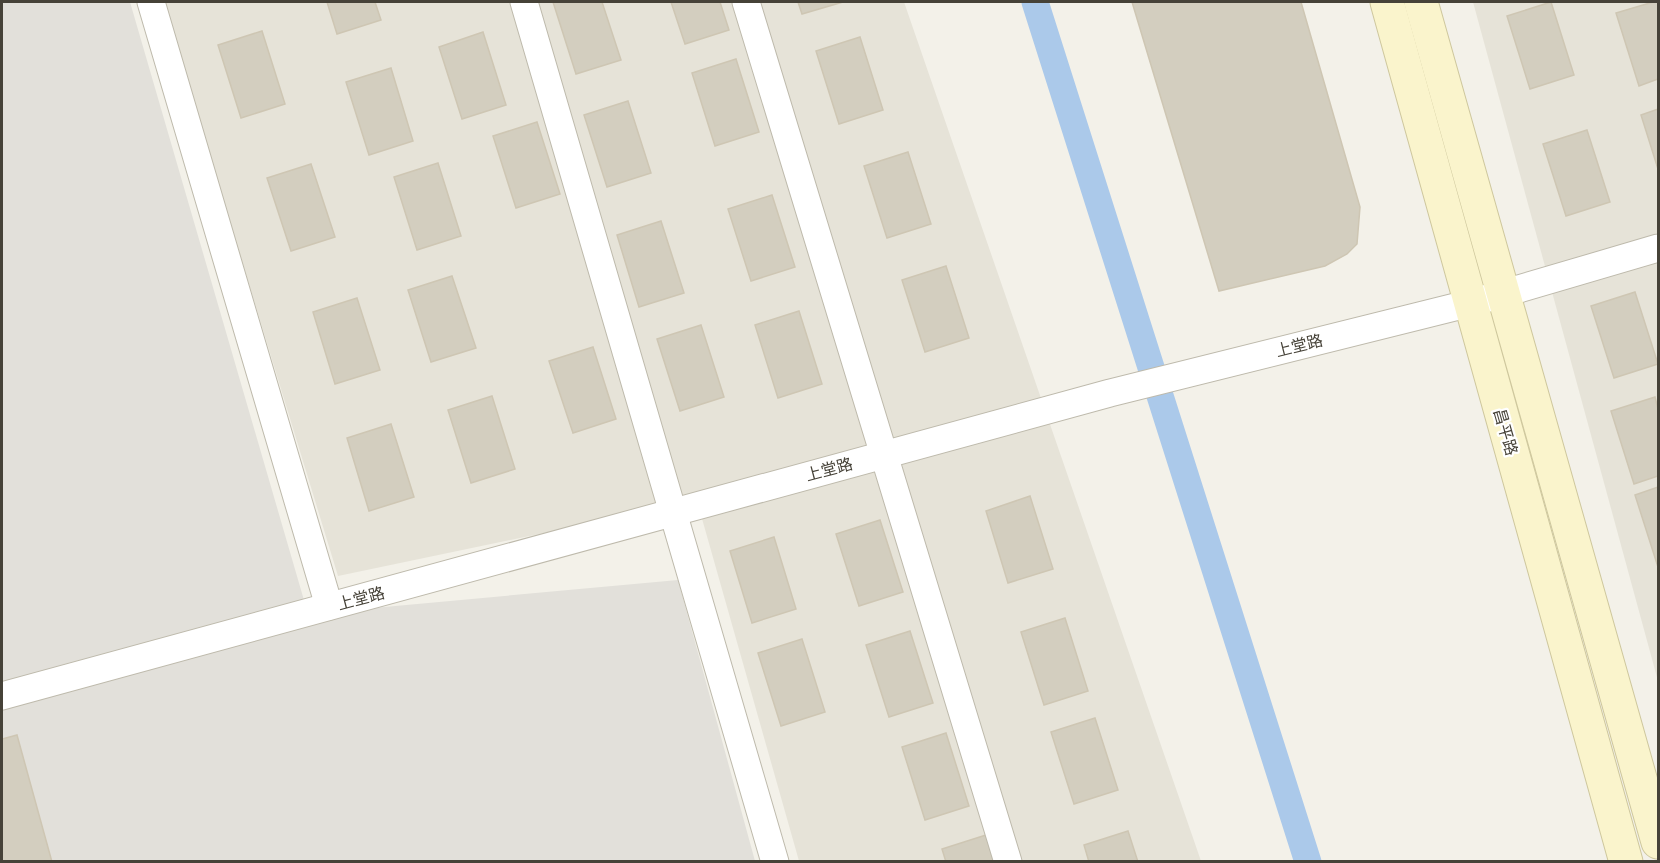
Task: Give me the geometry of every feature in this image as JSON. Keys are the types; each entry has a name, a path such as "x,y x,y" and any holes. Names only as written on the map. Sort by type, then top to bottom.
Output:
{"main road":[{"name":"昌平路","path":"1387,2 1626,861"},
{"name":"昌平路","path":"1421,2 1659,842"}],"street":[{"path":"151,2 329,606"},
{"path":"524,2 775,861"},
{"path":"746,2 1008,861"},
{"name":"上堂路","path":"2,696 1110,393 1471,303 1659,248"}],"shaded area":[{"path":"2,2 130,2 308,614 678,580 755,861 2,862"},
{"path":"163,2 904,2 1201,861 799,861 697,501 338,576"},
{"path":"1473,2 1658,2 1658,681"}],"building":[{"path":"327,2 375,2 381,20 337,34"},
{"path":"553,2 602,2 621,60 576,74"},
{"path":"671,2 720,2 729,30 685,44"},
{"path":"798,2 843,2 802,14"},
{"path":"1132,2 1301,2 1360,207 1357,244 1347,254 1325,266 1219,291"},
{"path":"1551,2 1574,75 1530,89 1507,16"},
{"path":"1658,2 1658,79 1639,86 1616,13"},
{"path":"262,31 285,104 241,118 218,45"},
{"path":"483,32 506,105 462,119 439,47"},
{"path":"860,37 883,110 839,124 816,51"},
{"path":"736,59 759,132 715,146 692,73"},
{"path":"391,68 413,141 369,155 346,82"},
{"path":"628,101 651,173 607,187 584,115"},
{"path":"1658,109 1658,169 1641,115"},
{"path":"537,122 560,194 516,208 493,136"},
{"path":"1587,130 1610,202 1566,216 1543,144"},
{"path":"908,152 931,224 887,238 864,166"},
{"path":"438,163 461,236 417,250 394,177"},
{"path":"311,164 335,237 291,251 267,178"},
{"path":"772,195 795,267 751,281 728,209"},
{"path":"661,221 684,293 639,307 617,235"},
{"path":"946,266 969,338 925,352 902,280"},
{"path":"452,276 476,348 431,362 408,290"},
{"path":"1635,292 1658,364 1614,378 1591,306"},
{"path":"357,298 380,370 335,384 313,312"},
{"path":"799,311 822,384 778,398 755,325"},
{"path":"701,325 724,397 680,411 657,339"},
{"path":"593,347 616,419 573,433 549,361"},
{"path":"492,396 515,469 471,483 448,410"},
{"path":"1655,397 1658,409 1658,476 1634,484 1611,411"},
{"path":"391,424 414,497 369,511 347,438"},
{"path":"1658,487 1658,567 1635,495"},
{"path":"1030,496 1053,569 1008,583 986,511"},
{"path":"880,520 903,592 859,606 836,534"},
{"path":"774,537 796,609 752,623 730,551"},
{"path":"1065,618 1088,691 1044,705 1021,632"},
{"path":"910,631 933,703 889,717 866,645"},
{"path":"802,639 825,712 781,726 758,653"},
{"path":"1095,718 1118,790 1074,804 1051,732"},
{"path":"946,733 969,806 925,820 902,747"},
{"path":"17,735 52,862 2,862 2,739"},
{"path":"1128,831 1138,862 1089,862 1084,845"},
{"path":"986,835 994,862 946,862 942,849"}],"waterway":[{"path":"1035,2 1308,862"}]}
